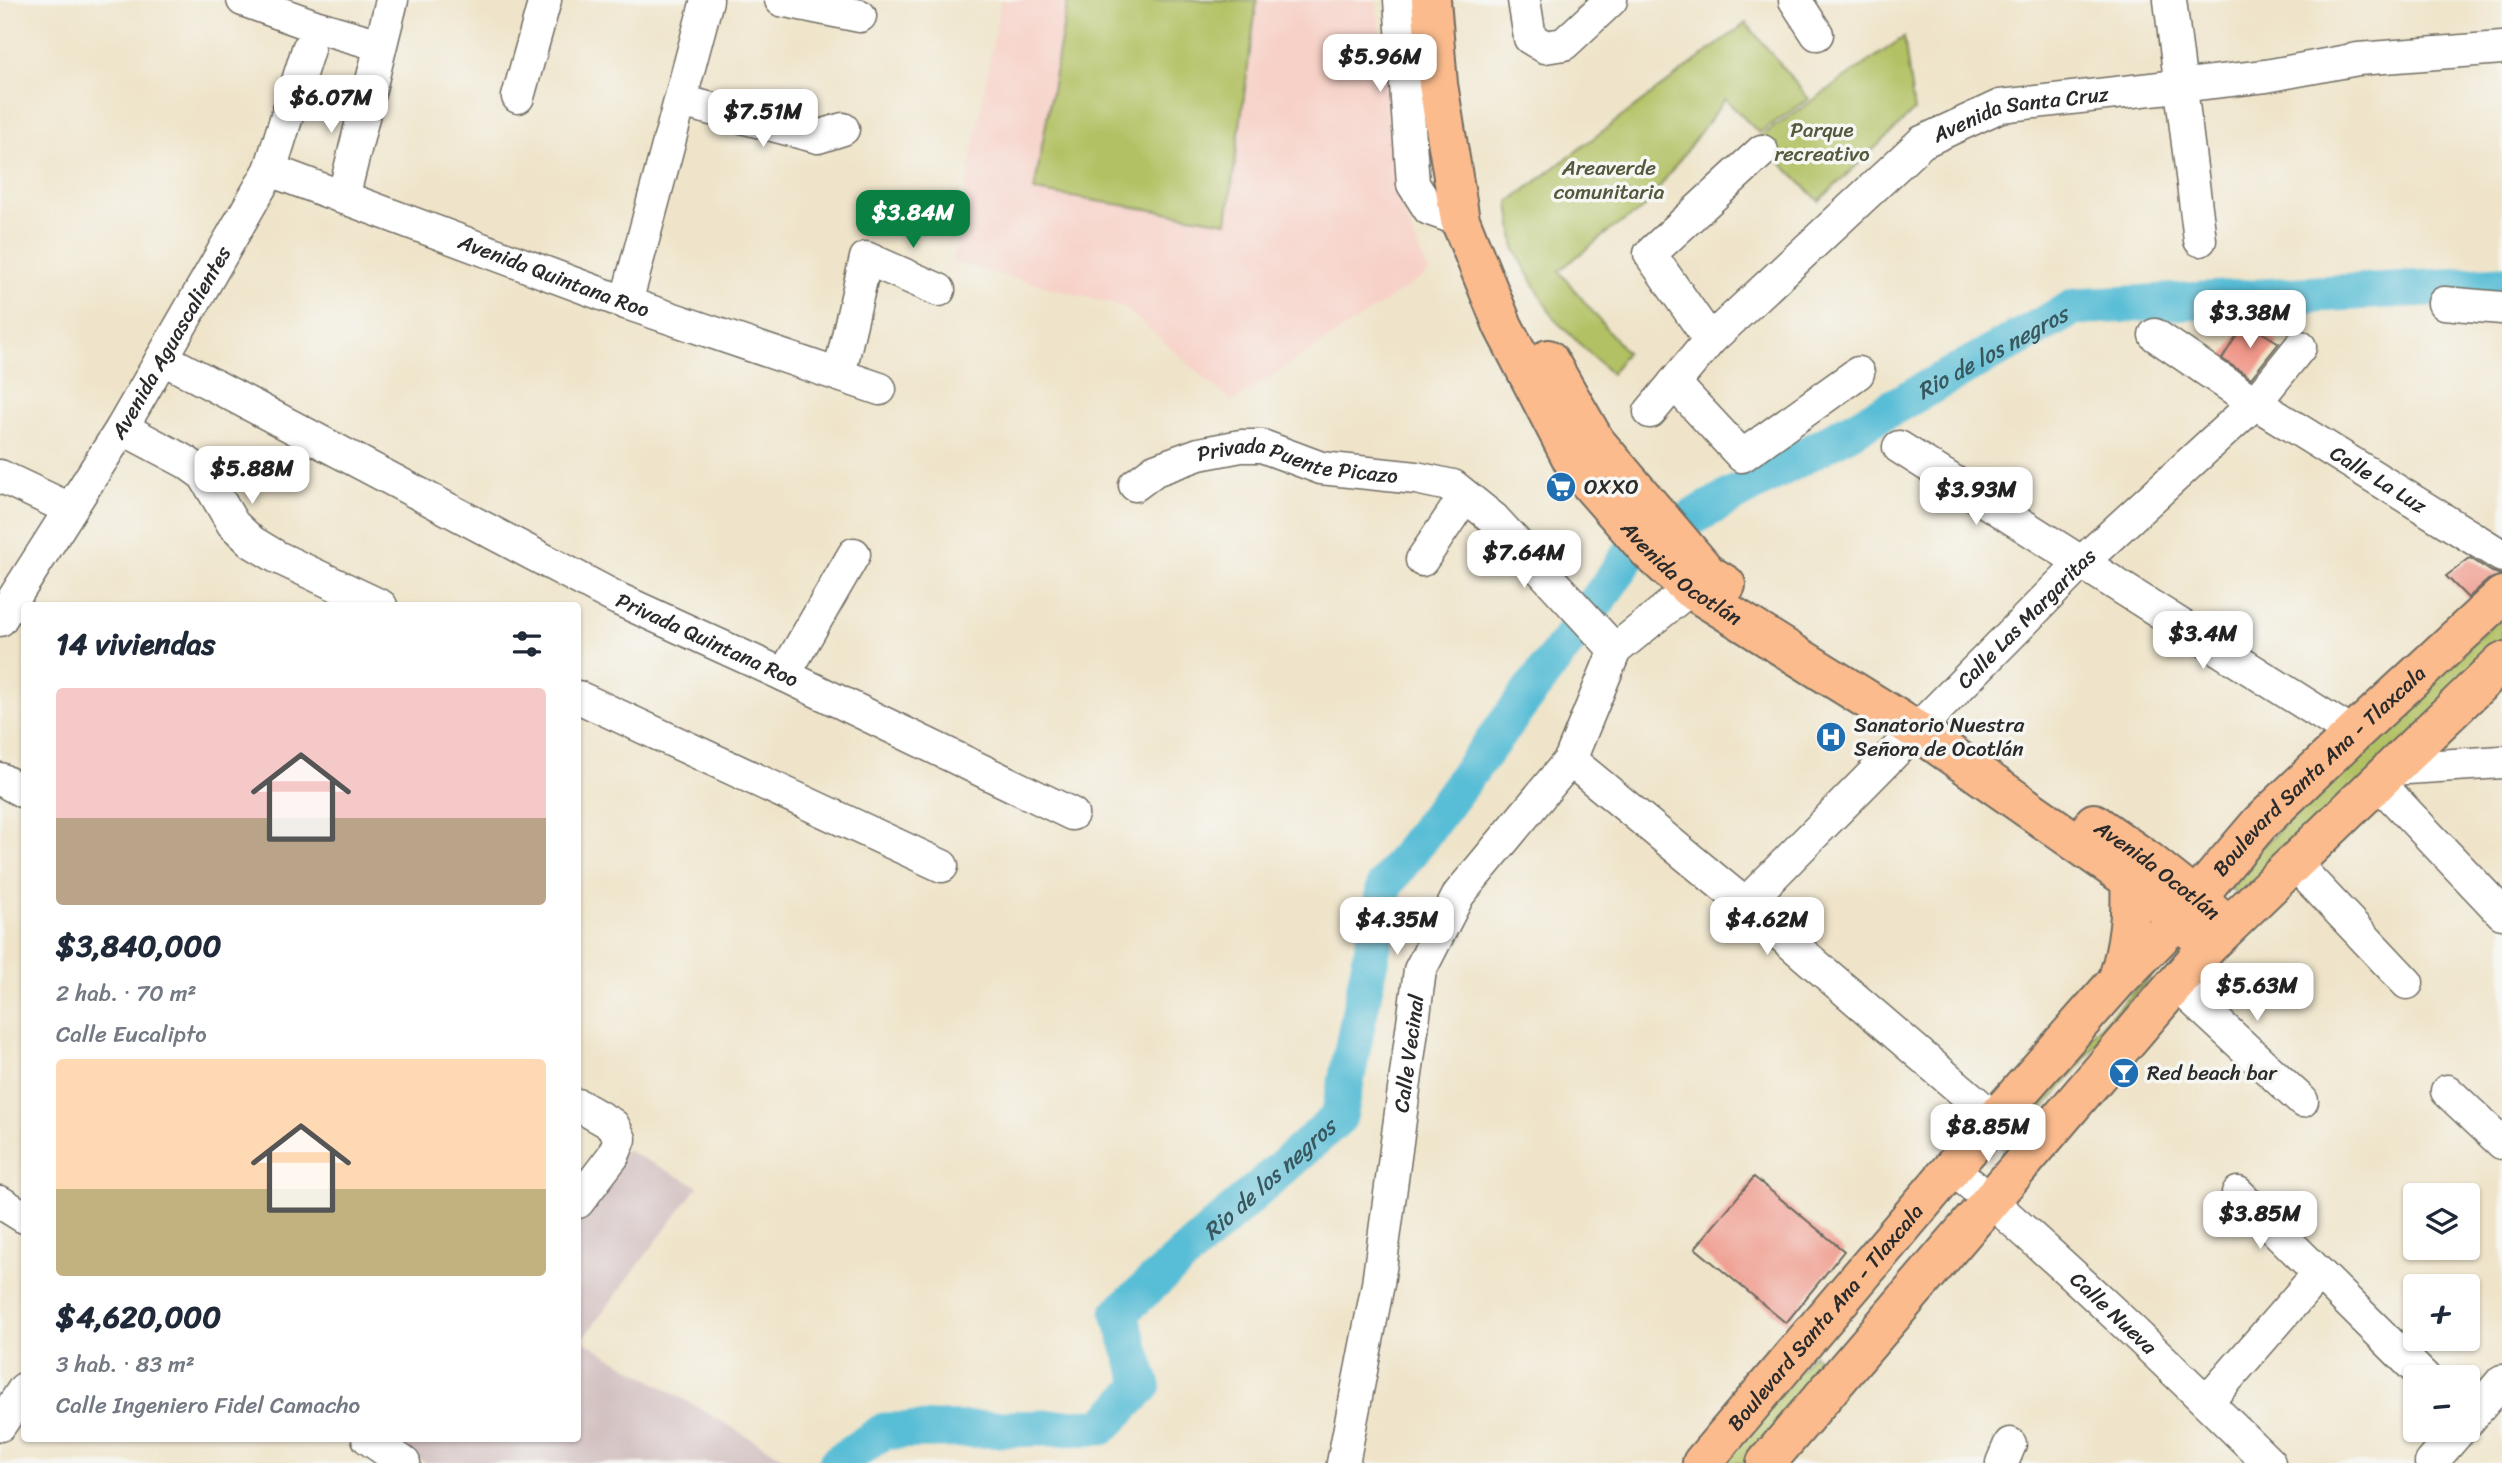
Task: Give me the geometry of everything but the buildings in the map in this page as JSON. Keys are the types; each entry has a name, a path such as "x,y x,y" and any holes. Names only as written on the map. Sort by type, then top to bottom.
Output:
{"main road":[{"name":"Avenida Ocotlán","path":"1431,0 1438,84 1461,220 1503,326 1577,469 1637,514 1699,581 1925,722 2139,870 2219,935"},
{"name":"Avenida Ocotlán","path":"1454,0 1460,82 1486,229 1516,303 1637,514"},
{"name":"Boulevard Santa Ana - Tlaxcala","path":"1702,1463 1952,1168 2117,981 2186,909 2259,824 2502,596"},
{"path":"1766,1463 2219,935 2502,662"},
{"path":"2117,981 2128,948 2139,870 2200,859 2259,824"},
{"path":"1829,1313 1868,1345"}],"street":[{"path":"243,0 315,26 380,45"},
{"path":"343,198 392,0"},
{"path":"518,97 545,0"},
{"path":"626,303 707,0"},
{"path":"781,0 860,16"},
{"path":"1400,0 1413,184 1429,209 1461,220"},
{"path":"1524,0 1530,38 1545,47 1564,44 1611,0"},
{"path":"1795,0 1817,34"},
{"path":"2170,0 2200,240"},
{"name":"Avenida Santa Cruz","path":"1650,412 1710,340 1922,142 2000,106 2266,76 2358,59 2502,48"},
{"name":"Avenida Aguascalientes","path":"0,620 122,428 270,170 308,49"},
{"path":"681,101 818,137 843,129"},
{"path":"1710,340 1650,254 1762,150"},
{"name":"Avenida Quintana Roo","path":"270,170 626,303 880,389"},
{"path":"839,375 866,258 939,290"},
{"path":"2444,303 2502,308"},
{"name":"Calle La Luz","path":"2155,335 2255,403 2502,556"},
{"name":"Calle Las Margaritas","path":"1745,904 2081,563 2255,403 2300,347"},
{"name":"Privada Quintana Roo","path":"162,358 618,599 784,675 1072,814"},
{"path":"1674,383 1742,456 1858,373"},
{"path":"122,428 186,462 204,475 233,524 252,542 277,557 373,602"},
{"name":"Privada Puente Picazo","path":"1135,485 1155,470 1199,454 1241,446 1262,446 1321,468 1416,478 1452,486 1494,519 1615,650"},
{"path":"1899,447 2353,734"},
{"path":"0,477 70,509"},
{"path":"1422,560 1465,496"},
{"path":"784,675 854,554"},
{"name":"Calle Vecinal","path":"1343,1463 1378,1284 1420,970 1459,894 1570,760 1615,650 1699,581"},
{"path":"581,698 942,866"},
{"path":"1570,760 1745,904 1995,1119"},
{"path":"2384,775 2502,762"},
{"path":"2384,775 2502,913"},
{"path":"0,779 21,790"},
{"path":"2294,863 2407,983"},
{"path":"2176,984 2302,1101"},
{"path":"2447,1091 2502,1143"},
{"path":"581,1107 613,1125 620,1139 613,1156 581,1198"},
{"name":"Calle Nueva","path":"1952,1168 2207,1402 2269,1463"},
{"path":"2238,1193 2412,1365"},
{"path":"0,1202 21,1215"},
{"path":"2207,1402 2319,1273"},
{"path":"2480,1407 2502,1381"},
{"path":"0,1425 21,1394"},
{"path":"374,1442 404,1463"},
{"path":"2431,1463 2449,1442"}],"shaded area":[{"path":"1001,0 1376,0 1400,204 1429,273 1232,402 1124,307 952,262"},
{"path":"626,1150 698,1186 582,1340 786,1459 781,1463 425,1463 393,1442 581,1442 581,1208"}],"green space":[{"path":"1068,0 1257,0 1227,222 1034,191"},
{"name":"Areaverde comunitaria","path":"1746,23 1809,99 1759,133 1725,99 1643,209 1613,228 1559,271 1626,352 1611,374 1553,318 1515,250 1509,202"},
{"name":"Parque recreativo","path":"1904,37 1914,111 1819,201 1757,139"},
{"path":"2502,614 2502,645 2243,901 2225,882"},
{"path":"2170,953 2063,1086 2006,1150 1992,1141"},
{"path":"1813,1354 1829,1369 1750,1463 1721,1463"}],"waterway":[{"name":"Rio de los negros","path":"1592,608 1633,550 2075,307 2502,284"},
{"name":"Rio de los negros","path":"837,1463 884,1431 1102,1427 1143,1386 1119,1313 1339,1117 1385,885 1579,626"}],"place":[{"name":"OXXO","path":"1561,487"},
{"name":"Sanatorio Nuestra Señora de Ocotlán","path":"1831,737"},
{"name":"Red beach bar","path":"2124,1073"}]}
